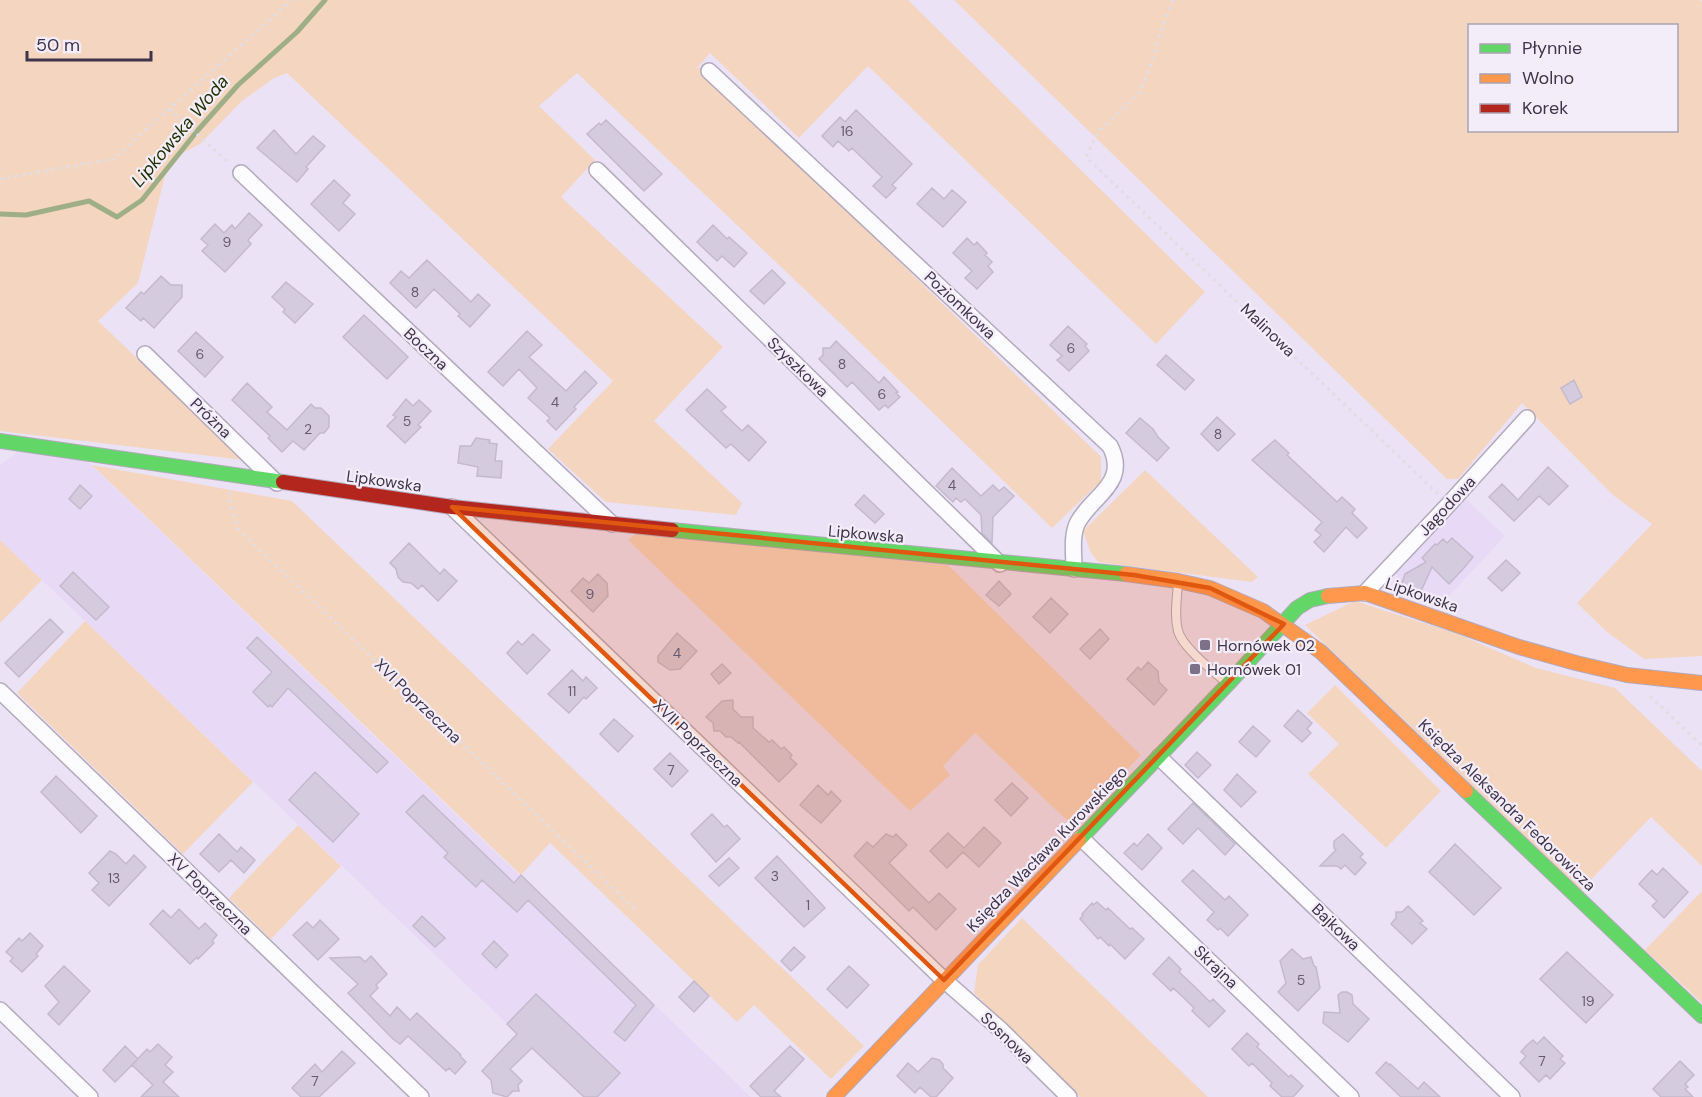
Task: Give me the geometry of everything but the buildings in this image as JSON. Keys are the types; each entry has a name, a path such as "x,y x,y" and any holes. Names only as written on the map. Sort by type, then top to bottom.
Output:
{"street":[{"name":"Poziomkowa","path":"709,71 1110,446 1115,456 1115,472 1109,485 1077,525 1074,537 1074,569"},
{"name":"Szyszkowa","path":"597,170 1000,564"},
{"name":"Boczna","path":"241,173 612,524"},
{"name":"Próżna","path":"145,354 278,483"},
{"name":"Jagodowa","path":"1365,593 1527,418"},
{"name":"Lipkowska","path":"0,441 452,507 1178,581 1210,588 1241,600 1284,624 1297,608 1310,600 1322,596 1365,593 1519,647 1627,675 1702,683"},
{"name":"XVII Poprzeczna","path":"452,507 944,980"},
{"name":"Księdza Wacława Kurowskiego","path":"834,1097 1284,624"},
{"name":"Księdza Aleksandra Fedorowicza","path":"1284,624 1322,652 1347,675 1702,1016"},
{"name":"XV Poprzeczna","path":"0,691 421,1097"},
{"name":"Bajkowa","path":"1159,757 1512,1097"},
{"name":"Skrajna","path":"1081,838 1351,1097"},
{"name":"Sosnowa","path":"944,980 1001,1030 1068,1097"},
{"path":"0,1010 90,1097"}],"lane":[{"path":"1178,581 1176,613 1179,633 1198,657 1228,684"}],"path":[{"path":"0,179 113,159 292,0"},
{"name":"Malinowa","path":"1173,0 1162,25 1140,92 1098,132 1086,157 1449,504"},
{"path":"169,109 241,173"},
{"name":"XVI Poprzeczna","path":"230,476 230,504 239,530 638,912"},
{"path":"1627,675 1702,746"}],"highlighted area":[{"path":"452,507 1134,575 1210,588 1284,624 944,980"}],"shaded area":[{"path":"0,0 908,0 1205,292 1156,344 868,66 799,138 710,53 698,67 1101,457 1101,481 1052,528 577,73 539,106 595,160 561,197 723,347 654,421 742,503 736,515 606,502 548,449 613,381 287,73 274,78 242,101 200,144 181,154 165,176 138,283 98,321 244,460 0,431"},
{"path":"954,0 1700,0 1702,3 1702,656 1644,659 1607,632 1577,603 1652,524 1613,495 1522,403 1458,479 1447,479"},
{"path":"22,449 85,459 751,1097 584,1097 0,540 0,465"},
{"path":"92,465 292,501 864,1046 831,1079 754,1005 737,1022 550,843 521,875"},
{"path":"1145,470 1258,577 1252,582 1098,562 1090,551 1083,531"},
{"path":"1466,499 1505,536 1438,608 1398,592 1397,572"},
{"path":"637,533 948,565 1141,755 1073,826 975,733 943,766 950,775 910,811 628,540"},
{"path":"0,540 42,580 0,623"},
{"path":"1355,601 1458,634 1536,668 1615,688 1702,771 1702,866 1651,817 1581,890 1305,625"},
{"path":"85,621 253,782 183,854 17,693"},
{"path":"1335,685 1441,791 1386,848 1308,774 1339,744 1307,713"},
{"path":"298,825 341,866 271,939 229,898"},
{"path":"1702,891 1702,1003 1645,950"},
{"path":"1022,918 1208,1097 1080,1097 974,993 978,965"}],"waterway":[{"name":"Lipkowska Woda","path":"0,214 26,215 89,201 117,217 142,200 198,130 238,85 297,32 325,0"}],"traffic: fast":[{"path":"0,441 283,482"},
{"path":"672,530 1126,574"},
{"path":"1079,840 1297,608 1310,600 1328,596"},
{"path":"1466,791 1702,1016"}],"traffic: slow":[{"path":"1126,574 1210,588 1263,611 1321,652 1466,791"},
{"path":"1328,596 1365,593 1519,647 1576,663 1627,675 1702,683"},
{"path":"834,1097 1079,840"}],"traffic: jam":[{"path":"283,482 452,507 672,530"}],"place":[{"name":"Hornówek 02","path":"1205,645"},
{"name":"Hornówek 01","path":"1195,669"}]}
